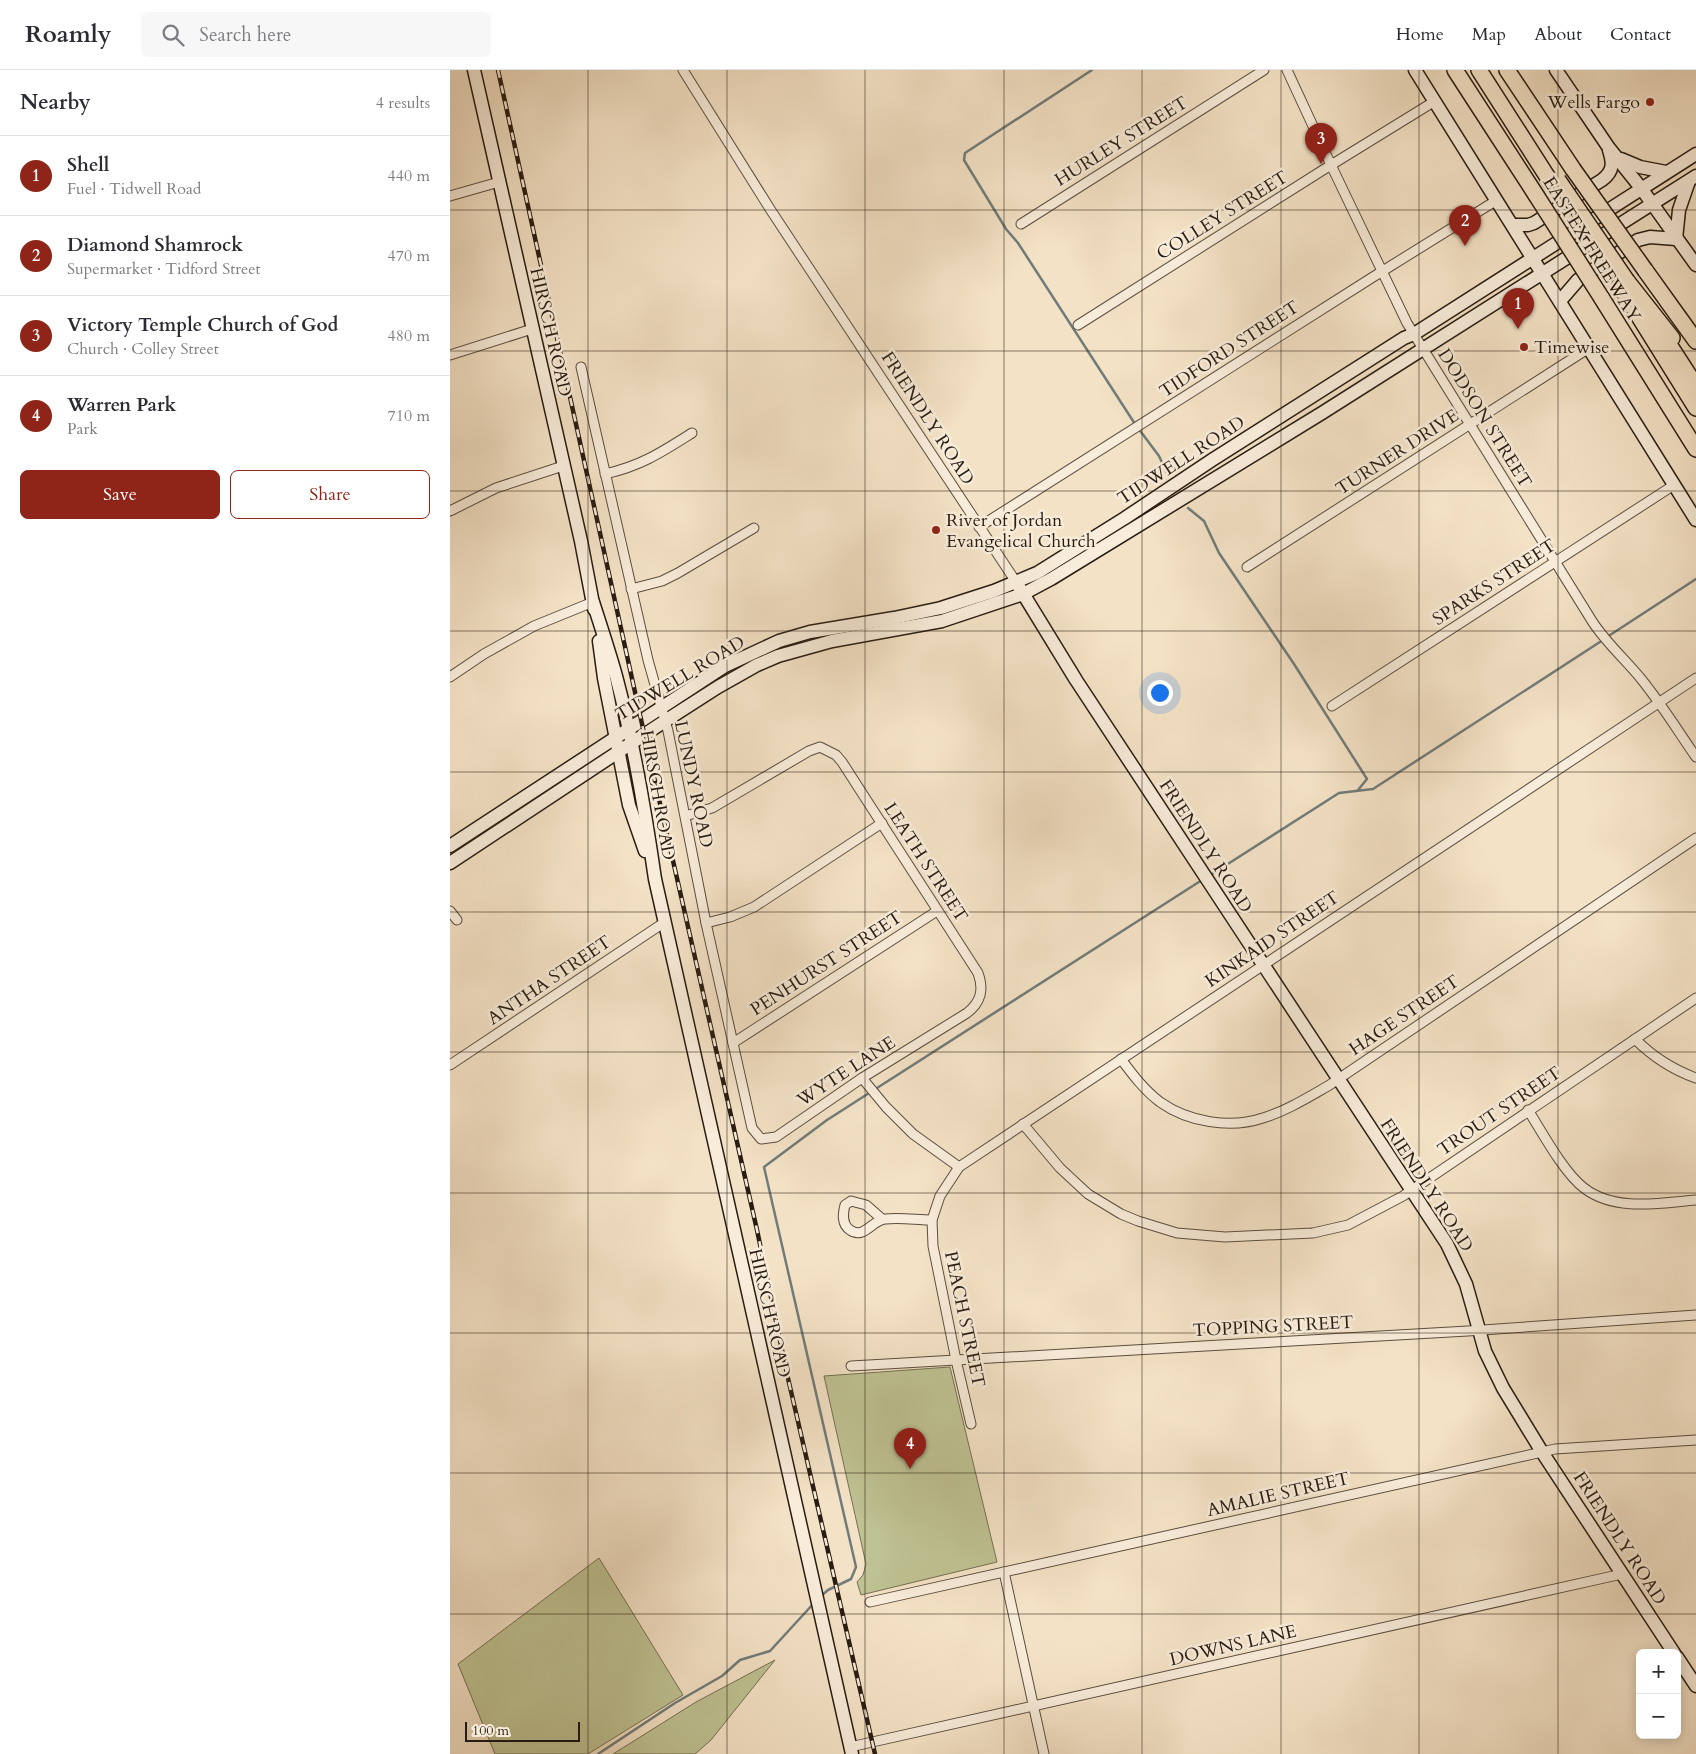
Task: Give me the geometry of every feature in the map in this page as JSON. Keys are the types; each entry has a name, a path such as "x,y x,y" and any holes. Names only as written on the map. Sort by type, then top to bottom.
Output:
{"highway":[{"name":"EASTEX FREEWAY","path":"1456,70 1696,449"},
{"name":"EASTEX FREEWAY","path":"1480,70 1624,283 1696,372"},
{"name":"EASTEX FREEWAY","path":"1507,70 1573,169 1696,341"},
{"path":"1624,283 1696,386"},
{"path":"1624,283 1696,394"},
{"path":"1624,283 1696,408"}],"main road":[{"name":"HIRSCH ROAD","path":"474,70 593,602 604,678 629,805 655,879"},
{"path":"1415,70 1498,200 1696,520"},
{"path":"1556,70 1613,153 1641,188 1696,265"},
{"path":"1613,153 1640,167 1666,172"},
{"path":"1513,225 1534,223 1602,180 1611,171 1613,153"},
{"name":"TIDWELL ROAD","path":"450,846 725,666 774,643 810,632 894,624 942,622 1023,594 1051,579 1311,396 1404,338 1414,334 1696,154"},
{"path":"1676,238 1679,210 1692,179"},
{"name":"TIDWELL ROAD","path":"450,863 665,721 757,665 778,656 894,624 994,591 1037,573 1129,523 1322,413 1692,179"},
{"path":"1560,300 1574,284 1638,240 1650,237 1676,238"},
{"path":"1311,396 1322,413"},
{"name":"FRIENDLY ROAD","path":"1016,582 1076,680 1447,1244 1466,1284 1485,1351 1494,1371 1542,1452 1671,1649"},
{"name":"HIRSCH ROAD","path":"593,602 615,674 629,729 644,802 655,879 851,1750"},
{"path":"774,643 778,656"},
{"path":"500,813 508,824"},
{"path":"1681,1663 1696,1686"}],"street":[{"name":"FRIENDLY ROAD","path":"683,70 770,209 1016,582"},
{"name":"HURLEY STREET","path":"1021,224 1264,70"},
{"name":"DODSON STREET","path":"1287,70 1382,272 1414,334 1595,626 1659,702 1696,757"},
{"name":"COLLEY STREET","path":"1078,325 1435,101"},
{"path":"450,196 499,182"},
{"name":"TIDFORD STREET","path":"979,527 1498,200"},
{"path":"450,355 532,329"},
{"name":"TURNER DRIVE","path":"1247,567 1589,348"},
{"name":"LUNDY ROAD","path":"581,367 631,589 665,721 706,923 750,1122"},
{"path":"606,474 632,467 651,459 692,433"},
{"path":"450,511 496,488 563,466"},
{"name":"SPARKS STREET","path":"1332,706 1674,485"},
{"path":"631,589 678,573 754,528"},
{"path":"450,676 484,654 534,626 593,602"},
{"name":"KINKAID STREET","path":"932,1220 940,1196 959,1167 1696,678"},
{"name":"LEATH STREET","path":"685,816 712,808 809,751 820,748 836,754 978,973 981,991 977,1004 965,1014"},
{"path":"706,923 730,917 754,906 882,823"},
{"name":"HAGE STREET","path":"1121,1059 1136,1080 1161,1102 1192,1117 1226,1123 1254,1120 1275,1114 1338,1079 1696,838"},
{"path":"450,910 457,920"},
{"name":"PENHURST STREET","path":"733,1043 937,911"},
{"name":"ANTHA STREET","path":"450,1065 665,922"},
{"name":"TROUT STREET","path":"1023,1124 1060,1168 1088,1194 1120,1214 1178,1233 1225,1238 1313,1233 1348,1225 1411,1190 1696,998"},
{"name":"WYTE LANE","path":"750,1122 752,1128 761,1139 776,1137 865,1082 965,1014"},
{"path":"1634,1039 1648,1053 1671,1068 1696,1078"},
{"path":"865,1082 913,1134 959,1167"},
{"path":"1528,1110 1569,1173 1592,1193 1604,1199 1627,1203 1652,1204 1696,1200"},
{"path":"882,1218 932,1220"},
{"name":"PEACH STREET","path":"932,1220 935,1262 972,1424"},
{"name":"TOPPING STREET","path":"851,1366 1480,1330 1696,1315"},
{"name":"AMALIE STREET","path":"870,1602 1555,1449 1696,1440"},
{"path":"1004,1572 1044,1754"},
{"name":"DOWNS LANE","path":"851,1750 1033,1706 1622,1574"}],"green space":[{"path":"950,1367 997,1562 861,1595 857,1582 863,1575 866,1564 824,1376"},
{"path":"599,1558 683,1695 588,1754 495,1754 458,1664"},
{"path":"775,1660 711,1740 695,1754 613,1754 696,1702"}],"waterway":[{"path":"1092,70 965,153 964,160 1006,229 1018,243 1135,424"},
{"path":"1138,428 1159,456 1168,475"},
{"path":"1188,508 1204,521 1219,553 1294,664 1367,779 1358,790"},
{"path":"1607,637 1696,579"},
{"path":"1209,876 1339,793 1373,789 1603,640"},
{"path":"821,1596 828,1590 851,1579 856,1567 764,1167 827,1120 1202,880"},
{"path":"598,1754 675,1703 722,1676 740,1660 770,1651 814,1603"}],"railway":[{"path":"498,70 646,742 757,1230 787,1374 875,1754"}],"place":[{"name":"Wells Fargo","path":"1650,102"},
{"name":"Victory Temple Church of God","path":"1321,164"},
{"name":"Diamond Shamrock","path":"1465,246"},
{"name":"Shell","path":"1518,329"},
{"name":"Timewise","path":"1524,347"},
{"name":"River of Jordan Evangelical Church","path":"936,530"},
{"name":"Warren Park","path":"910,1469"}]}
